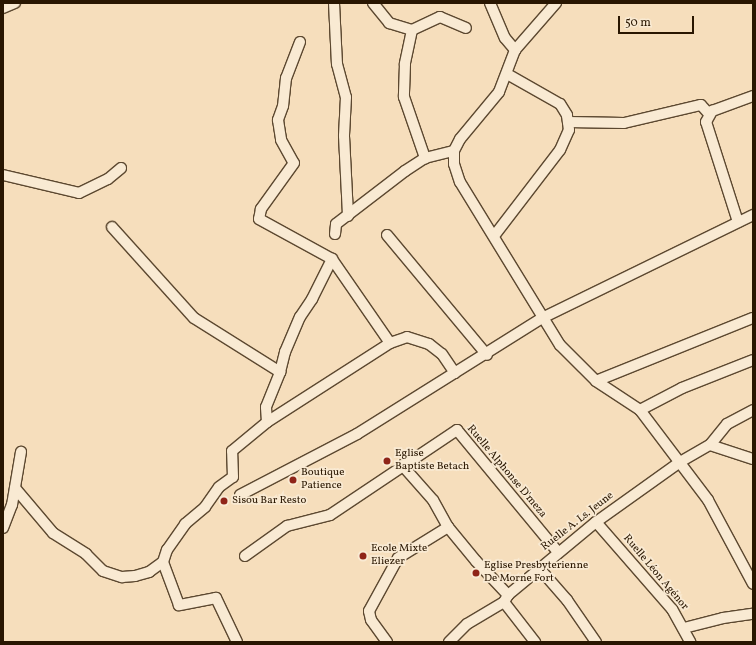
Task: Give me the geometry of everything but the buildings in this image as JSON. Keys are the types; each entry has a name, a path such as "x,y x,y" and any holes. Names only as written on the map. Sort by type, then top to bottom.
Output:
{"street":[{"path":"3,8 15,3"},
{"path":"334,3 337,64 346,97 344,136 348,216"},
{"path":"373,3 389,23 412,30 440,17 466,28"},
{"path":"490,3 505,38 515,50"},
{"path":"556,3 515,50 499,92 460,139 454,151 454,164 460,182 494,236 542,318 560,345 596,381 640,410 708,500 753,584"},
{"path":"412,30 405,64 404,97 425,158"},
{"path":"300,42 286,78 283,106 278,120 281,140 294,164 261,209 259,219 332,259 390,343"},
{"path":"494,236 560,150 569,130 568,122 560,104 507,74"},
{"path":"709,114 753,96"},
{"path":"568,122 624,123 702,105 709,114"},
{"path":"709,114 706,127 738,222"},
{"path":"335,234 336,224 425,158 454,151"},
{"path":"3,175 79,193 108,179 121,168"},
{"path":"240,495 357,434 486,355 542,318 753,215"},
{"path":"112,227 194,318 280,372"},
{"path":"387,235 486,355"},
{"path":"267,422 266,407 280,372 285,352 300,317 312,299 332,259"},
{"path":"596,381 753,318"},
{"path":"16,488 53,533 86,554 103,571 122,577 134,576 148,572 163,562 167,550 185,524 205,507 219,486 233,477 232,451 267,422 390,343 408,337 429,344 442,354 455,373"},
{"path":"640,410 682,388 753,360"},
{"name":"Ruelle A. Ls. Jeune","path":"455,640 467,624 506,598 539,568 596,522 680,462 710,445 728,424 753,410"},
{"name":"Ruelle Alphonse D'meza","path":"245,556 287,526 330,515 456,430 558,552"},
{"path":"710,445 753,459"},
{"path":"3,528 12,505 21,452"},
{"path":"402,465 433,500 448,526 506,598 535,642"},
{"name":"Ruelle Léon Agénor","path":"596,522 657,591 684,628 690,642"},
{"path":"387,642 371,620 369,611 398,558 448,526"},
{"path":"163,562 179,605 216,598 237,642"},
{"path":"539,568 567,600 596,642"},
{"path":"684,628 723,618 753,614"}],"place":[{"name":"Eglise Baptiste Betach","path":"387,461"},
{"name":"Boutique Patience","path":"293,480"},
{"name":"Sisou Bar Resto","path":"224,501"},
{"name":"Ecole Mixte Eliezer","path":"363,556"},
{"name":"Eglise Presbyterienne De Morne Fort","path":"476,573"}]}
